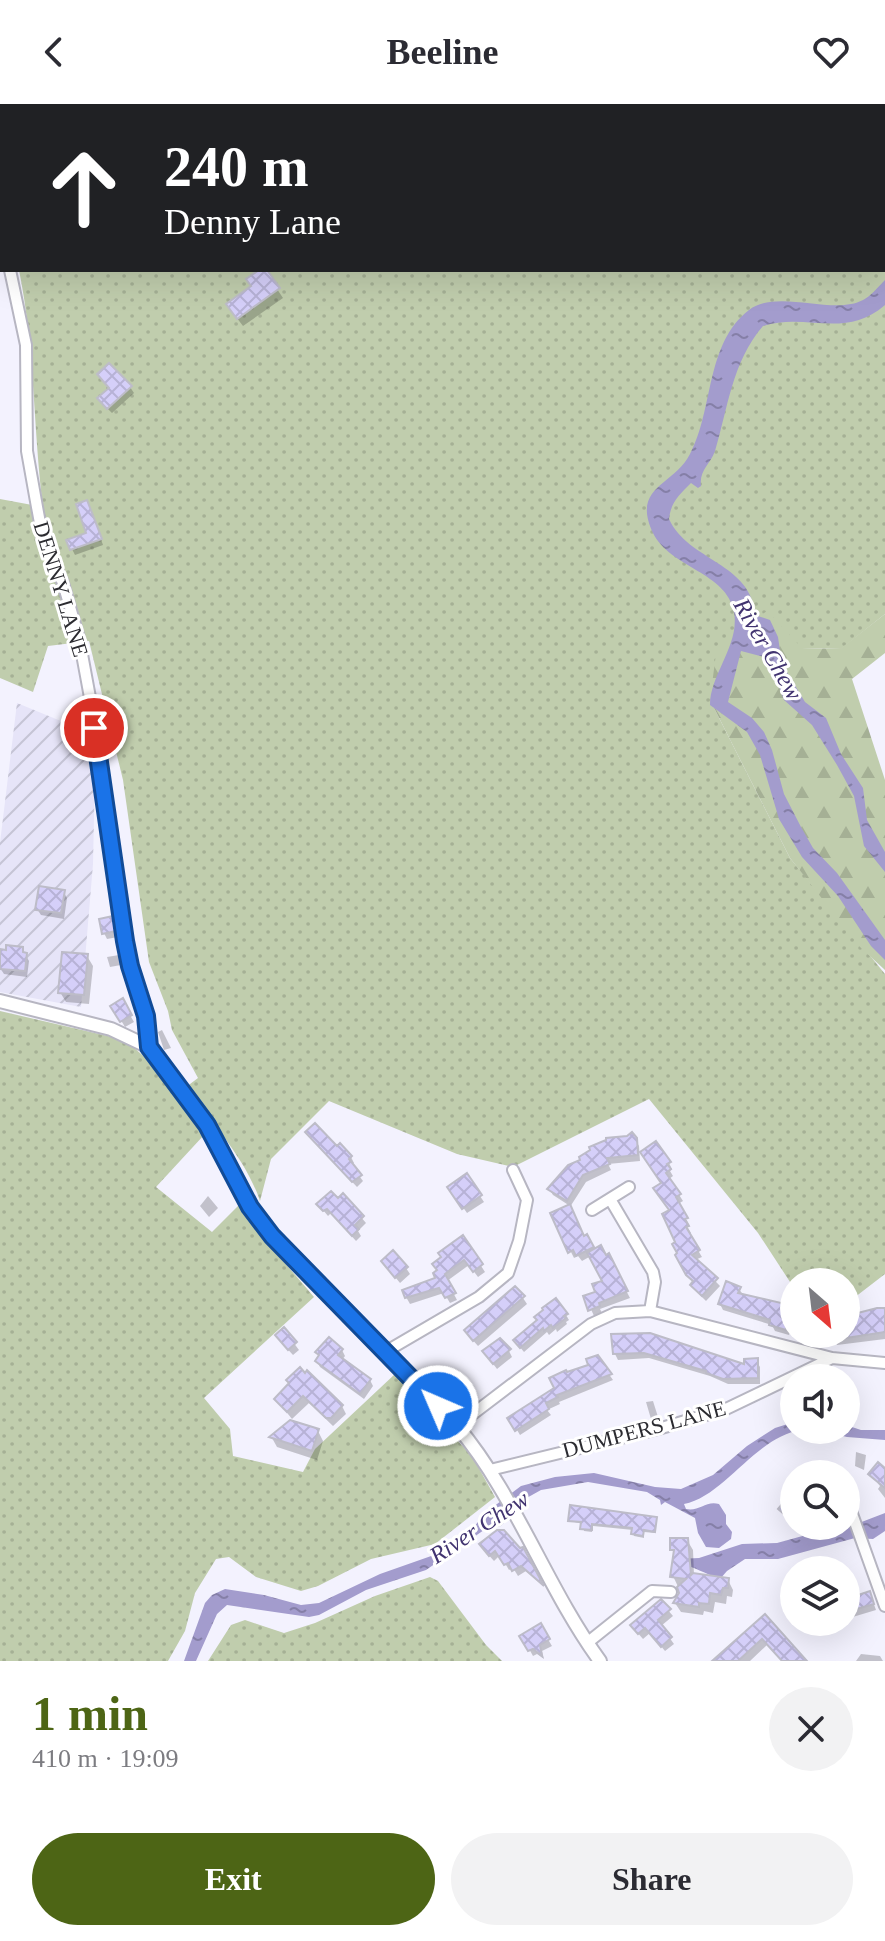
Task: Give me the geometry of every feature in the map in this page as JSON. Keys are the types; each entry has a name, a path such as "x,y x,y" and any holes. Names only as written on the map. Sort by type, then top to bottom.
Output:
{"street":[{"name":"DENNY LANE","path":"10,272 26,345 27,451 37,507 43,539 63,583 79,638 101,757 117,890 130,966 146,1016 149,1047"},
{"path":"0,1001 111,1029 149,1047 207,1125 250,1207 272,1236 457,1426 490,1470 600,1661"},
{"path":"385,1352 479,1297 508,1273 519,1241 527,1200 513,1170"},
{"path":"592,1210 629,1187"},
{"path":"610,1199 653,1272 655,1282 650,1311"},
{"path":"457,1426 591,1324 615,1313 650,1311 832,1358 885,1363"},
{"name":"DUMPERS LANE","path":"490,1470 726,1409 832,1358"},
{"path":"860,1537 885,1606"},
{"path":"587,1643 652,1591 671,1592"}],"shaded area":[{"path":"17,703 90,733 95,770 93,864 81,1007 0,992 0,843"}],"green space":[{"path":"19,272 885,272 885,614 841,649 802,648 710,700 790,858 885,974 885,1274 860,1293 860,1268 781,1268 758,1233 649,1099 513,1167 457,1154 329,1101 271,1159 260,1201 237,1156 186,1087 198,1078 172,1030 149,962 123,780 89,641 48,646 33,692 0,678 0,499 43,507 28,329"},
{"path":"767,611 802,648 840,649 885,614 885,653 852,679 885,780 885,970 861,948 790,858 710,700 717,646"},
{"path":"0,1011 125,1040 148,1060 204,1135 156,1187 212,1232 240,1204 255,1228 314,1297 204,1398 230,1429 233,1456 303,1472 315,1449 395,1374 472,1456 495,1497 435,1544 371,1559 318,1586 301,1591 256,1577 229,1557 216,1559 195,1593 185,1631 168,1661 0,1661"},
{"path":"430,1577 438,1581 486,1645 502,1661 208,1661 231,1625 245,1620 284,1633"}],"water":[{"name":"River Chew","path":"885,280 885,305 855,321 763,326 738,370 715,451 703,472 701,486 698,488 691,483 683,491 674,503 669,519 690,544 743,584 751,598 755,615 770,620 778,637 782,664 805,702 826,718 841,754 863,788 867,820 885,852 885,872 864,846 854,796 812,725 784,700 768,658 741,651 728,702 752,718 764,732 784,794 801,827 813,848 837,873 885,940 885,960 871,946 838,896 802,857 779,819 760,755 747,732 710,705 711,693 733,636 734,612 721,588 661,545 653,533 647,505 657,488 683,465 690,454 698,436 717,359 735,324 749,310 775,301 851,304 872,294"},
{"name":"River Chew","path":"780,1426 780,1437 713,1490 684,1504 686,1509 695,1509 719,1504 732,1532 731,1539 719,1548 706,1547 698,1533 695,1518 665,1502 661,1505 660,1500 647,1492 588,1482 541,1490 523,1500 501,1526 484,1530 426,1570 366,1590 319,1615 309,1617 227,1605 217,1614 196,1661 184,1661 205,1603 212,1595 225,1589 301,1605 319,1603 380,1574 434,1555 470,1532 485,1513 521,1486 555,1477 594,1473 655,1487 681,1489 713,1475 747,1446"},
{"path":"860,1430 885,1430 885,1440 860,1438"},
{"path":"885,1513 885,1531 873,1539 860,1538 860,1523"},
{"path":"788,1540 848,1540 778,1559 745,1559 720,1579 679,1564 678,1559 699,1558 742,1544"}],"building":[{"path":"256,272 268,272 280,288 237,319 226,304 251,286 246,279"},
{"path":"109,363 132,386 107,409 97,398 109,388 97,374"},
{"path":"87,500 102,539 70,550 66,540 86,533 76,504"},
{"path":"39,886 65,890 61,913 35,910"},
{"path":"113,916 116,931 102,934 99,919"},
{"path":"6,945 23,947 23,952 27,953 25,971 0,969 0,949 6,950"},
{"path":"62,952 88,954 84,995 58,993"},
{"path":"123,998 132,1015 120,1022 110,1006"},
{"path":"315,1123 337,1146 340,1143 352,1156 349,1159 362,1175 352,1182 305,1132"},
{"path":"632,1132 637,1138 638,1155 607,1158 610,1164 583,1175 567,1201 547,1189 568,1165 580,1160 579,1157 590,1150 589,1147 606,1138 627,1136"},
{"path":"656,1141 671,1162 667,1164 671,1169 666,1173 681,1194 676,1197 688,1218 685,1219 689,1226 686,1227 700,1250 692,1255 718,1278 702,1296 690,1285 693,1281 675,1255 677,1253 672,1244 675,1242 662,1214 669,1210 653,1188 661,1183 640,1152"},
{"path":"467,1173 482,1195 462,1209 447,1187"},
{"path":"331,1191 338,1198 343,1193 364,1216 355,1225 359,1229 352,1236 327,1209 323,1211 316,1204"},
{"path":"570,1204 584,1236 587,1234 594,1247 576,1256 573,1250 568,1253 550,1213"},
{"path":"463,1235 483,1264 473,1272 464,1260 445,1274 456,1293 445,1298 439,1288 405,1298 402,1290 435,1278 433,1273 437,1270 432,1264 441,1257 438,1253"},
{"path":"601,1245 606,1255 609,1253 628,1291 588,1311 583,1296 595,1292 592,1284 602,1281 587,1253"},
{"path":"393,1250 408,1267 395,1278 381,1261"},
{"path":"726,1281 741,1287 738,1293 780,1303 780,1328 769,1325 770,1320 718,1304"},
{"path":"515,1286 525,1296 473,1341 464,1330"},
{"path":"556,1298 568,1314 564,1316 566,1318 553,1328 551,1325 544,1331 543,1328 520,1348 513,1340 537,1320 534,1317 542,1308"},
{"path":"885,1308 885,1332 860,1336 860,1312"},
{"path":"284,1327 297,1342 288,1350 275,1335"},
{"path":"650,1333 744,1364 744,1359 758,1358 758,1378 723,1379 644,1353 613,1354 611,1334"},
{"path":"329,1337 343,1349 338,1355 371,1379 360,1394 315,1361 319,1355 315,1352"},
{"path":"500,1338 511,1349 493,1364 482,1351"},
{"path":"598,1355 612,1374 557,1395 546,1403 549,1409 515,1431 507,1418 554,1388 549,1378 588,1365 586,1359"},
{"path":"300,1367 343,1405 331,1418 326,1418 303,1396 287,1412 274,1399 289,1383 286,1380"},
{"path":"290,1420 319,1429 312,1451 269,1437"},
{"path":"878,1462 885,1468 885,1488 868,1474"},
{"path":"570,1505 657,1517 655,1532 644,1530 643,1536 631,1534 632,1528 592,1524 592,1530 580,1529 581,1522 568,1521"},
{"path":"497,1530 504,1530 520,1548 523,1547 544,1586 521,1566 512,1571 495,1551 489,1556 479,1544"},
{"path":"670,1538 688,1538 691,1575 729,1578 728,1588 723,1588 721,1595 710,1593 709,1604 699,1603 699,1607 673,1603 679,1593 677,1587 686,1579 670,1577 674,1550 670,1550"},
{"path":"870,1591 874,1604 860,1608 860,1594"},
{"path":"661,1599 671,1609 658,1620 672,1637 661,1647 645,1628 638,1634 630,1625"},
{"path":"765,1614 780,1631 780,1636 785,1636 807,1661 782,1661 762,1639 738,1661 712,1661"},
{"path":"541,1623 550,1639 540,1645 542,1656 533,1649 528,1651 519,1636"}],"route":[{"path":"94,728 101,757 125,941 146,1016 149,1047 207,1125 250,1207 272,1236 438,1406"}]}
